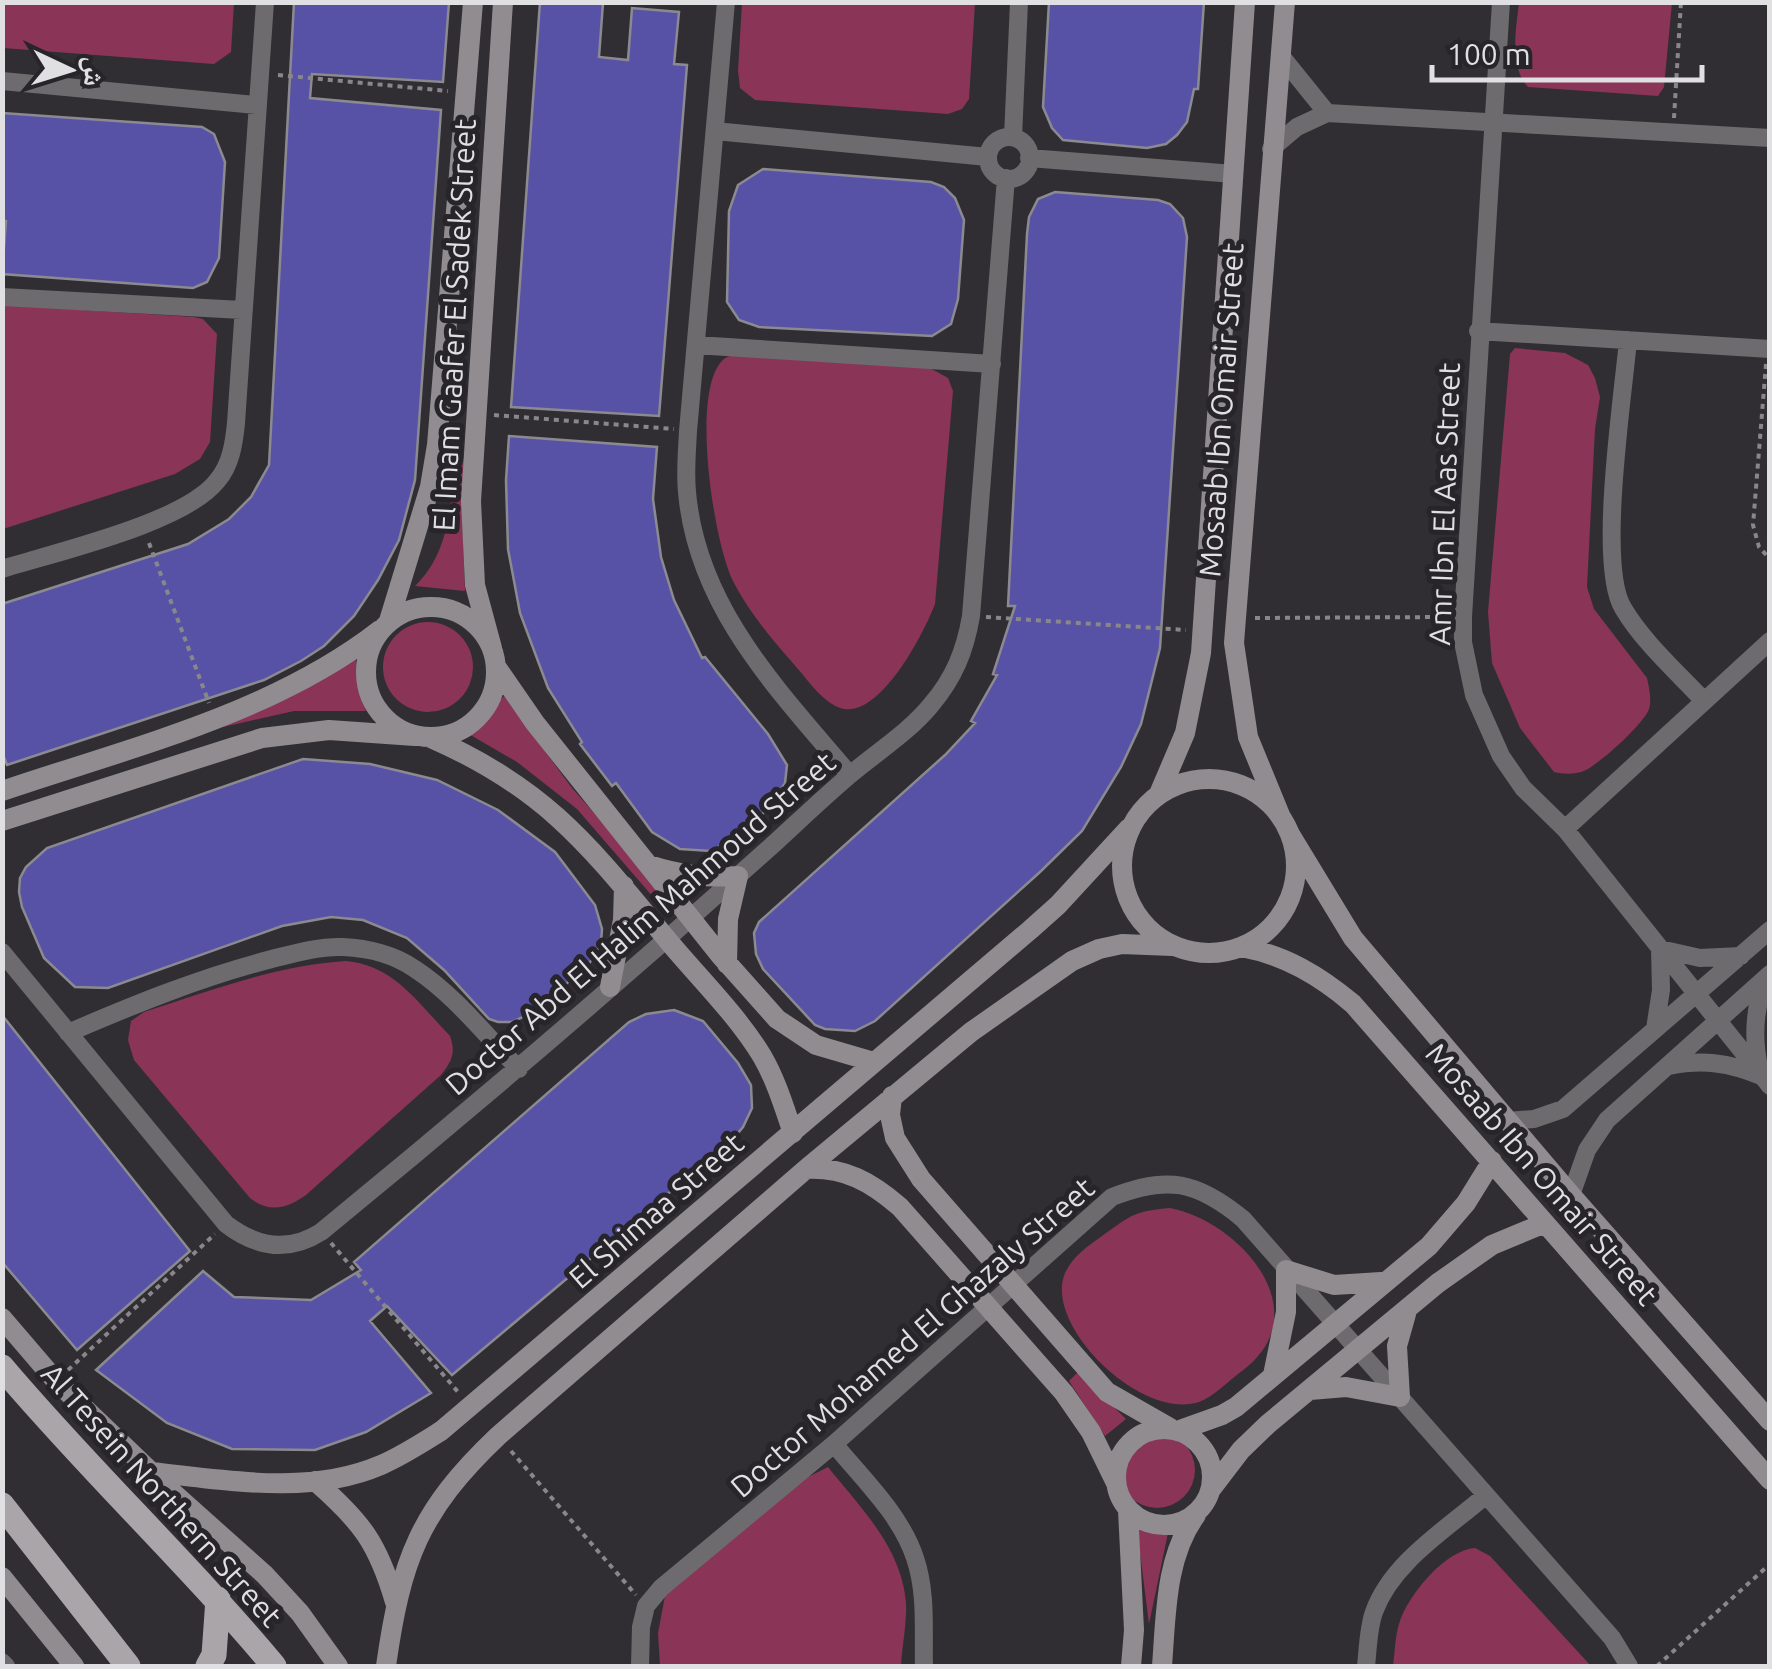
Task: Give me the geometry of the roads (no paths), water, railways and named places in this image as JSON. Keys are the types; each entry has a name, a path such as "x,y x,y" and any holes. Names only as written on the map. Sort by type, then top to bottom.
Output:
{"main road":[{"name":"Al Tesein Northern Street","path":"2,1366 48,1421 218,1598 274,1666"},
{"path":"2,1505 128,1666"},
{"path":"208,1666 214,1655 218,1598"}],"street":[{"path":"2,568 142,524 204,495 228,462 236,423 265,2"},
{"name":"El Imam Gaafer El Sadek Street","path":"385,625 430,487 437,445 472,2"},
{"name":"El Imam Gaafer El Sadek Street","path":"503,2 470,501 475,584 495,658 535,724 726,964 796,1034 816,1045 874,1062"},
{"path":"726,2 688,430 687,493 701,558 738,637 850,775"},
{"path":"1013,137 1019,2"},
{"name":"Mosaab Ibn Omair Street","path":"1159,794 1192,711 1201,653 1245,2"},
{"name":"Mosaab Ibn Omair Street","path":"1280,815 1248,737 1237,673 1235,618 1285,2"},
{"name":"Amr Ibn El Aas Street","path":"1501,2 1462,617 1466,667 1485,725 1523,788 1565,830 1765,1081"},
{"path":"1281,56 1327,113"},
{"path":"2,81 256,105"},
{"path":"1272,149 1297,127 1327,113 1770,138"},
{"path":"715,132 988,157"},
{"path":"1013,137 1025,144 1030,158 1022,173 1006,178 990,168 988,157 996,142 1013,137"},
{"path":"1030,158 1234,174"},
{"name":"Doctor Abd El Halim Mahmoud Street","path":"2,952 226,1224 244,1238 283,1246 303,1244 321,1232 692,920 940,694 965,650 971,616 1006,178"},
{"path":"2,297 242,310"},
{"path":"1478,330 1768,349"},
{"path":"1628,340 1611,572 1622,607 1704,701"},
{"path":"696,345 992,364"},
{"path":"2,791 215,719 332,664 407,610 427,606 448,608 466,616 482,630 495,658 495,689 486,709 462,730 423,737 329,730 262,738 2,821"},
{"path":"385,625 370,649 365,671 368,692 378,712 395,727 477,758 546,804 624,886 751,1038 773,1078 792,1133"},
{"path":"1565,830 1770,641"},
{"path":"386,1666 396,1604 422,1528 440,1497 463,1470 892,1096 971,1032 1072,961 1122,944 1218,953 1240,947 1272,926 1284,910 1296,874 1291,836 1265,798 1246,786 1224,779 1201,778 1179,783 1142,809 1130,828 1122,850 1126,896 1152,933 1172,946"},
{"name":"El Shimaa Street","path":"151,1472 275,1484 314,1482 378,1466 442,1431 1058,905 1130,828"},
{"name":"Mosaab Ibn Omair Street","path":"1291,836 1353,938 1570,1194 1770,1421"},
{"path":"650,865 708,878 738,876 728,919 726,964"},
{"path":"610,987 624,886"},
{"path":"1507,1121 1534,1120 1563,1109 1770,930"},
{"path":"68,1033 133,1004 250,965 303,951 340,947 367,950 414,968 519,1069"},
{"name":"Mosaab Ibn Omair Street","path":"1240,947 1298,966 1326,981 1354,1004 1770,1480"},
{"path":"1655,1030 1662,990 1660,949 1700,958 1741,956"},
{"path":"1570,1194 1596,1133 1768,975"},
{"path":"1765,1081 1756,1057 1755,1016 1768,975"},
{"path":"1664,1068 1688,1062 1714,1062 1738,1067 1765,1081"},
{"path":"892,1096 890,1115 895,1138 906,1159 1107,1392 1197,1441 1209,1457 1212,1488"},
{"path":"1116,1483 1117,1464 1133,1439 1150,1430 1175,1429 1222,1416 1337,1325 1429,1246 1492,1161"},
{"path":"806,1170 824,1168 856,1175 900,1207 1078,1412 1128,1510 1134,1630 1130,1666"},
{"name":"Doctor Mohamed El Ghazaly Street","path":"640,1666 646,1606 676,1574 834,1444 1112,1198 1142,1186 1178,1183 1214,1195 1243,1219 1612,1638 1630,1666"},
{"path":"1162,1666 1173,1566 1182,1534 1241,1450 1468,1259 1545,1223"},
{"path":"1273,1375 1285,1323 1286,1270 1334,1285 1383,1282"},
{"path":"1310,1390 1346,1387 1400,1397 1396,1363 1406,1314"},
{"path":"2,1318 56,1380 265,1574 300,1612 338,1666"},
{"path":"472,1408 498,1436"},
{"path":"834,1444 896,1520 915,1556 923,1600 924,1666"},
{"path":"314,1482 366,1532 380,1555 396,1604"},
{"path":"1366,1666 1373,1614 1384,1591 1399,1570 1486,1495"},
{"path":"1128,1510 1150,1524 1163,1526 1176,1524 1199,1511"},
{"path":"2,1577 74,1666"}]}
